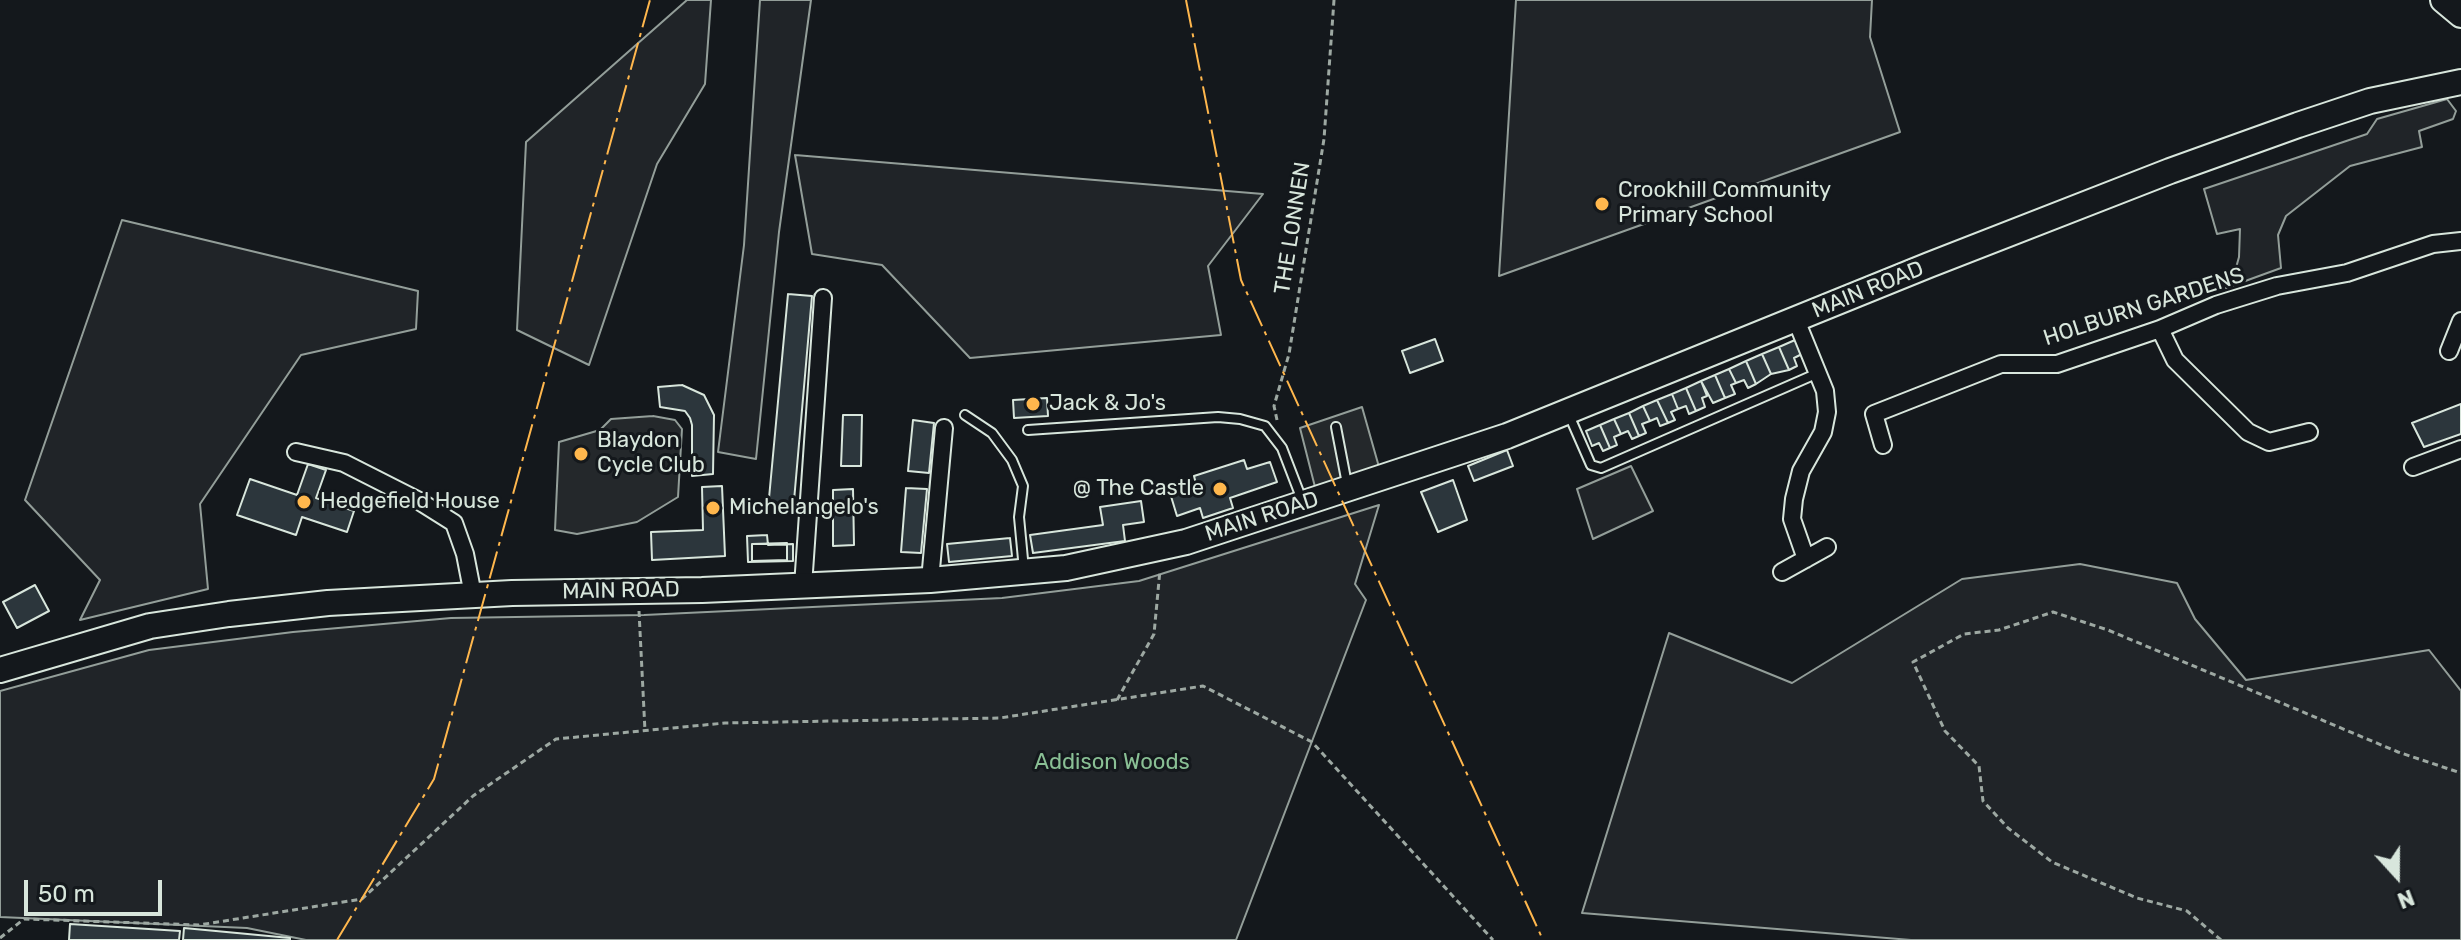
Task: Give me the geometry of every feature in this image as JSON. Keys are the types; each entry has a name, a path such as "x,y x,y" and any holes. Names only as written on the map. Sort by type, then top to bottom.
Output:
{"main road":[{"path":"2443,0 2461,15"},
{"name":"MAIN ROAD","path":"0,670 150,626 328,603 473,595 930,580 1066,568 1163,547 1507,436 1986,242 2298,125 2370,101 2461,82"}],"street":[{"name":"HOLBURN GARDENS","path":"1883,445 1874,414 2001,364 2057,364 2160,329 2216,305 2277,286 2347,273 2433,244 2461,241"},
{"path":"803,586 823,298"},
{"path":"1796,320 1819,373 1827,412 1823,432 1801,471 1792,519 1806,559"},
{"path":"2449,351 2461,321"},
{"path":"2160,329 2175,360 2248,432 2269,442 2309,432"},
{"path":"930,580 944,428"},
{"path":"2413,467 2461,449"},
{"path":"296,452 344,463 419,501 454,523 465,554 473,595"},
{"path":"1782,572 1827,547"}],"lane":[{"path":"1567,411 1591,465 1601,468 1819,373"},
{"path":"965,415 992,433 1012,460 1023,486 1019,517 1024,571"},
{"path":"1028,430 1218,417 1240,419 1265,426 1282,448 1303,504"},
{"path":"1336,427 1348,489"}],"path":[{"name":"THE LONNEN","path":"1286,458 1274,406 1289,354 1324,139 1334,0"},
{"path":"1117,700 1154,634 1163,547"},
{"path":"638,591 645,731"},
{"path":"2221,940 2187,911 2137,898 2052,862 2008,828 1983,801 1979,766 1945,731 1913,662 1964,634 1999,630 2053,612 2108,630 2398,752 2461,773"},
{"path":"0,938 24,919 199,925 362,899 473,796 556,739 725,723 1000,718 1203,686 1312,742 1493,940"}],"green space":[{"path":"687,0 711,0 705,84 657,164 589,365 517,330 526,142"},
{"path":"760,0 811,0 779,232 756,459 718,452 744,245"},
{"name":"Crookhill Community Primary School","path":"1516,0 1872,0 1870,37 1900,132 1499,276"},
{"path":"2447,99 2456,111 2453,119 2419,131 2422,147 2350,166 2286,216 2278,235 2281,268 2226,288 2239,257 2240,229 2217,234 2204,189 2367,134 2377,119"},
{"path":"795,155 1263,194 1208,266 1221,335 970,358 882,265 812,254"},
{"path":"122,220 418,291 416,329 301,355 200,504 208,589 80,620 100,580 25,500"},
{"path":"1631,466 1653,511 1593,539 1577,489"},
{"name":"Addison Woods","path":"1379,505 1355,584 1366,600 1236,940 306,940 247,928 0,917 0,691 149,650 293,632 451,618 644,615 1002,598 1139,581"},
{"path":"2080,564 2177,583 2195,619 2246,680 2429,650 2461,691 2461,940 1911,940 1582,913 1669,633 1792,683 1962,579"}],"shaded area":[{"path":"1362,407 1379,467 1315,487 1300,428"},
{"path":"653,416 675,420 682,429 678,497 637,522 577,534 555,530 559,442 600,430 611,419"}],"building":[{"path":"788,294 812,296 793,512 768,509"},
{"path":"1435,339 1443,361 1410,373 1402,351"},
{"path":"1795,340 1802,354 1794,358 1797,366 1789,370 1779,347"},
{"path":"1779,347 1789,370 1771,374 1762,354"},
{"path":"1762,354 1771,374 1756,384 1746,361"},
{"path":"1746,361 1756,384 1748,388 1744,380 1736,383 1729,369"},
{"path":"1729,369 1736,383 1731,385 1735,394 1725,398 1715,375"},
{"path":"1715,375 1725,398 1713,403 1701,381"},
{"path":"1701,381 1707,396 1702,398 1705,407 1696,411 1686,388"},
{"path":"682,385 704,395 714,415 713,474 692,476 690,418 685,411 660,407 658,387"},
{"path":"1686,388 1696,411 1689,414 1686,406 1678,409 1672,394"},
{"path":"1672,394 1678,409 1671,412 1675,420 1668,423 1657,400"},
{"path":"1047,398 1048,416 1014,418 1013,400"},
{"path":"1657,400 1668,423 1660,426 1657,418 1650,421 1643,406"},
{"path":"2461,404 2461,434 2424,447 2412,423"},
{"path":"1643,406 1650,421 1642,424 1646,433 1639,436 1629,413"},
{"path":"1629,413 1639,436 1632,439 1628,431 1621,434 1614,419"},
{"path":"843,415 862,415 861,466 841,466"},
{"path":"1614,419 1621,434 1614,437 1617,445 1610,448 1600,425"},
{"path":"913,420 934,423 929,473 908,471"},
{"path":"1600,425 1610,448 1603,451 1599,443 1592,446 1586,431"},
{"path":"1507,450 1513,466 1474,481 1468,466"},
{"name":"@ The Castle","path":"1244,460 1247,469 1270,462 1277,482 1230,498 1233,508 1203,518 1200,508 1177,516 1170,493 1196,484 1194,476"},
{"path":"308,464 326,470 316,498 354,511 347,532 302,517 296,535 237,515 250,479 297,495"},
{"path":"1453,480 1467,520 1438,532 1421,492"},
{"name":"Michelangelo's","path":"722,486 725,556 652,560 651,532 703,530 702,487"},
{"path":"906,488 927,489 921,553 901,552"},
{"path":"853,489 854,545 833,546 833,490"},
{"path":"1141,501 1144,522 1123,525 1125,541 1033,553 1030,535 1103,525 1100,507"},
{"path":"767,535 768,545 793,544 793,561 748,562 747,536"},
{"path":"1010,538 1012,556 949,562 947,544"},
{"path":"787,543 787,560 752,561 752,544"},
{"path":"35,585 49,611 17,628 3,602"},
{"path":"70,924 180,931 179,940 69,940"},
{"path":"184,928 290,938 290,940 183,940"}],"power":[{"path":"337,940 434,779 650,0"},
{"path":"1186,0 1241,280 1543,940"}],"place":[{"name":"Crookhill Community Primary School","path":"1602,204"},
{"name":"Jack & Jo's","path":"1033,404"},
{"name":"Blaydon Cycle Club","path":"581,454"},
{"name":"@ The Castle","path":"1220,489"},
{"name":"Hedgefield House","path":"304,502"},
{"name":"Michelangelo's","path":"713,508"}]}
